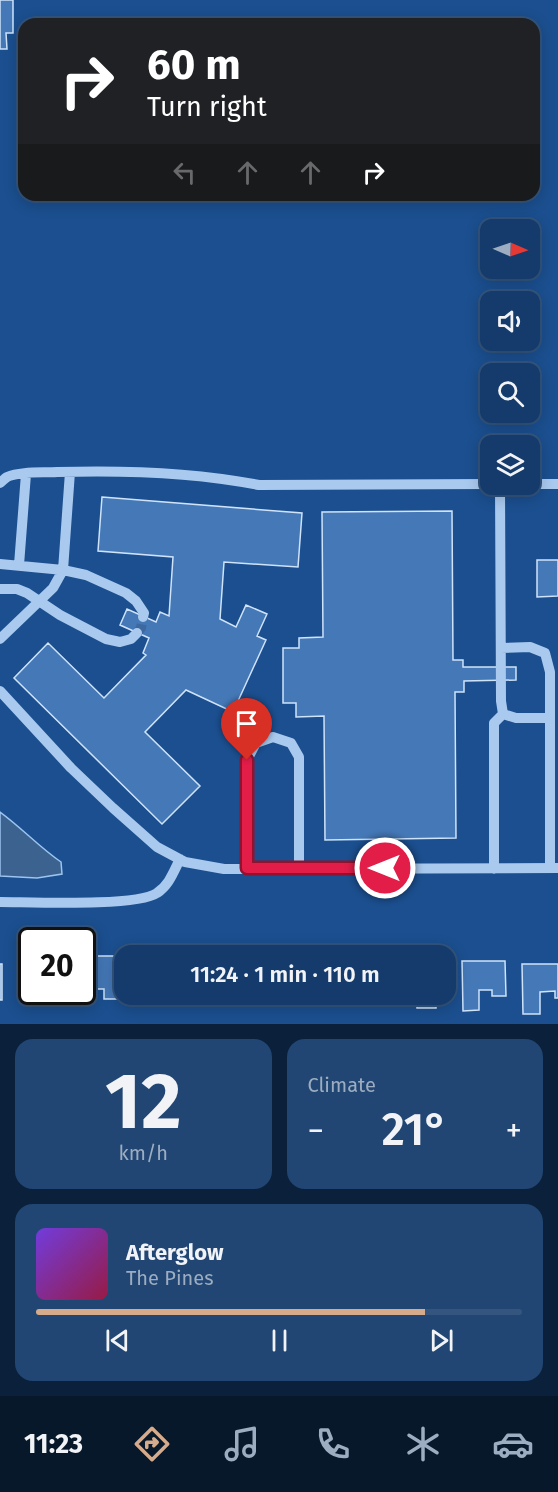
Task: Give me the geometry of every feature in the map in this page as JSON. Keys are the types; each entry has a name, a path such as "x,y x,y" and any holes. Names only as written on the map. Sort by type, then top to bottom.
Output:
{"lane":[{"path":"0,639 53,588 63,570 70,472"},
{"path":"0,483 7,477 26,474 70,472 185,474 259,485 480,484"},
{"path":"19,565 26,474"},
{"path":"540,484 558,484"},
{"path":"494,869 494,723 503,714 500,495"},
{"path":"0,564 63,570 86,576 136,601 144,613 143,616"},
{"path":"0,590 17,589 27,593 106,639 120,642 131,639 136,633"},
{"path":"0,691 71,768 113,808 157,847 185,862 224,869 554,868 550,672 545,653 531,647 501,648"},
{"path":"503,714 516,718 550,718"},
{"path":"247,868 247,760 256,743 273,737 291,743 299,757 299,868"},
{"path":"0,902 114,902 141,899 155,895 169,883 180,860"}],"water":[{"path":"0,812 61,862 62,874 37,878 0,876"}],"building":[{"path":"0,0 13,0 13,33 6,33 7,49 0,49"},
{"path":"102,497 302,513 298,567 224,562 220,619 236,627 246,605 267,614 257,636 266,640 233,712 186,690 145,732 200,786 162,824 14,678 48,643 104,698 146,655 143,653 149,638 120,625 127,609 156,622 160,612 169,616 173,557 98,551"},
{"path":"452,511 453,660 463,660 463,667 516,667 516,680 464,681 464,692 455,692 456,838 325,840 324,716 296,717 296,703 283,703 283,648 299,648 299,638 323,637 322,512"},
{"path":"537,560 558,560 558,596 537,597"},
{"path":"96,956 114,956 114,999 104,999 104,989 96,989"},
{"path":"462,961 505,961 506,996 492,996 492,990 479,990 479,1010 463,1011"},
{"path":"0,964 2,964 2,1000 0,1000"},
{"path":"522,964 558,964 558,998 555,998 555,991 540,992 540,1014 523,1014"},
{"path":"417,1005 436,1005 436,1008 417,1008"}],"tunnel":[{"path":"137,633 141,628 143,617"}],"route":[{"path":"247,760 247,868 385,868"}]}
